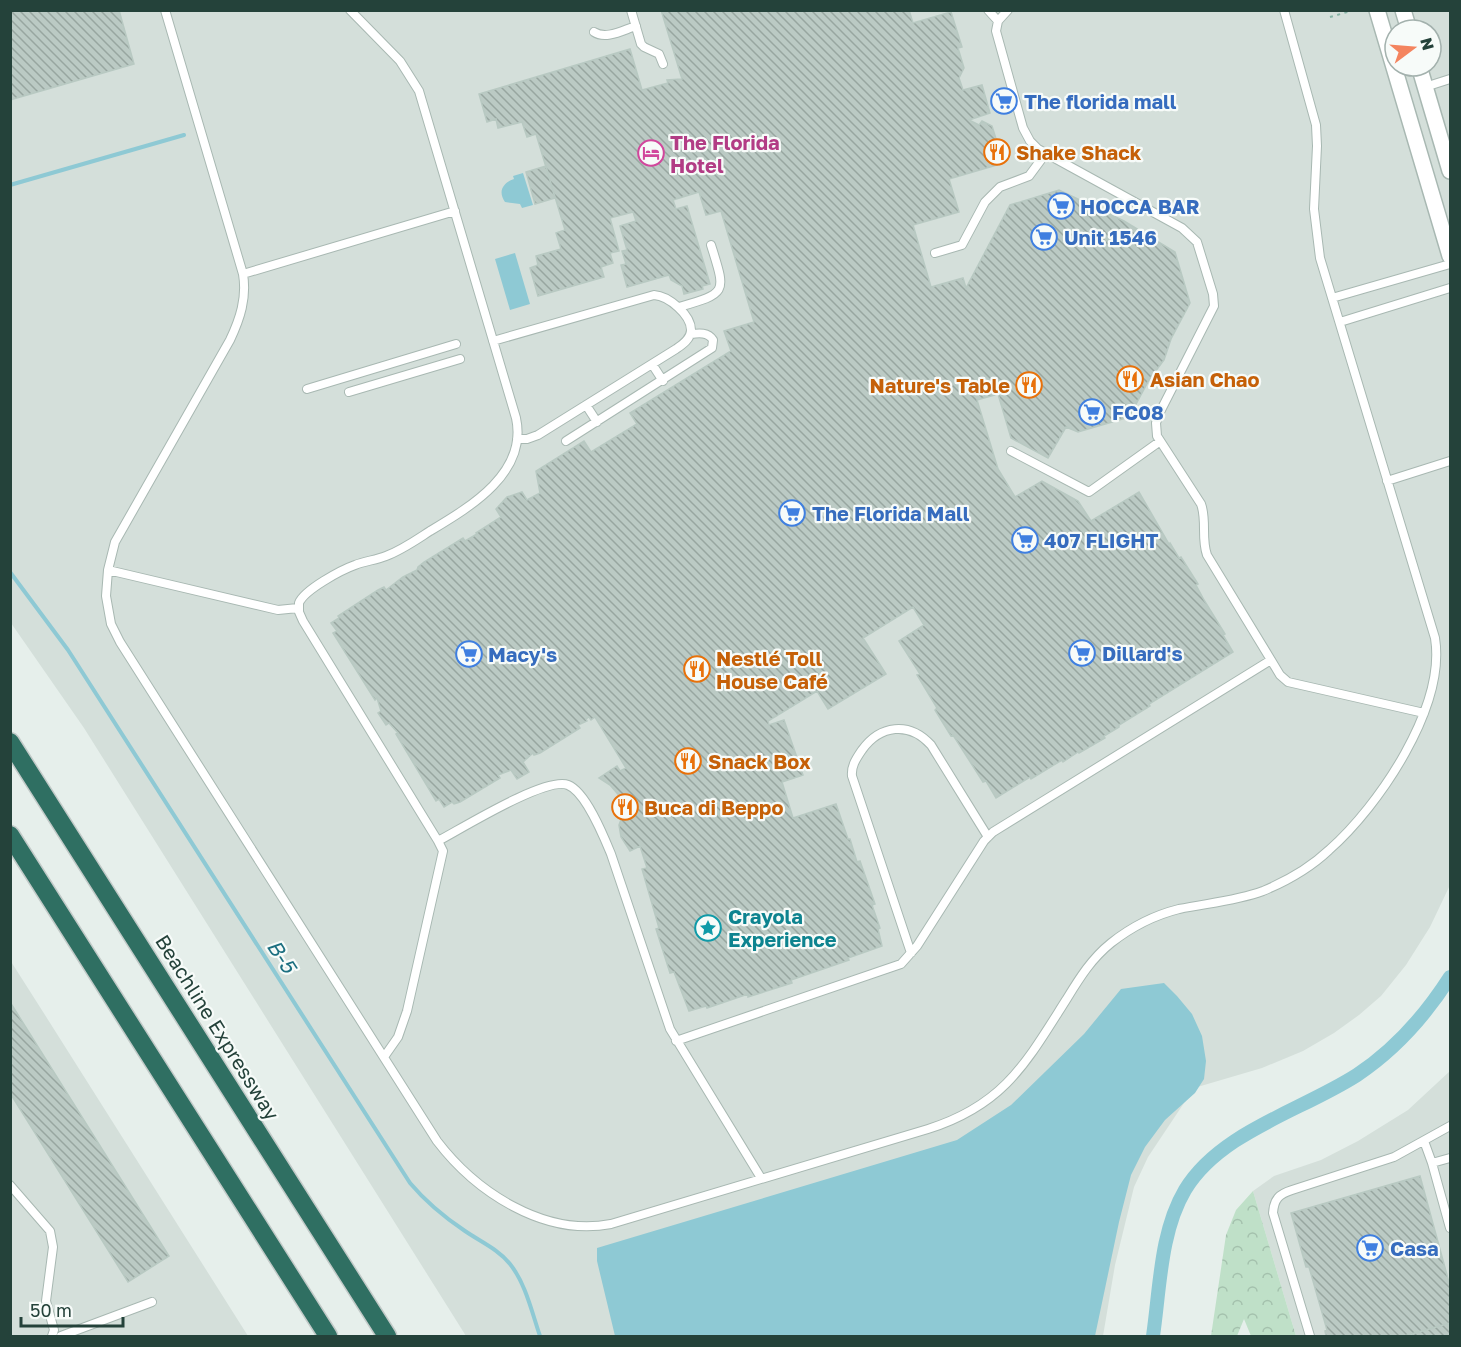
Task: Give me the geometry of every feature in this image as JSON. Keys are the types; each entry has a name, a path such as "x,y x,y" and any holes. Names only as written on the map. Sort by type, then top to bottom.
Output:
{"highway":[{"name":"Beachline Expressway","path":"10,742 387,1336"},
{"path":"10,835 328,1336"}],"street":[{"path":"1377,10 1450,256"},
{"path":"1422,78 1450,171"},
{"path":"1402,93 1425,87"}],"lane":[{"path":"165,10 243,274 243,306 232,334 118,535 108,570 107,605 111,624 120,642 437,1141 463,1172 496,1196 552,1223 583,1227 611,1224 938,1126 983,1105 1007,1085 1019,1071 1085,970 1101,952 1139,925 1170,912 1224,902 1264,890 1293,877 1329,850 1355,824 1380,791 1406,750 1424,714 1435,674 1436,647 1320,258 1315,226 1316,125 1284,10"},
{"path":"350,10 400,61 419,91 516,418 517,439 512,456 502,474 476,503 391,554 336,574 302,596 298,608 303,621 438,841 443,856 407,1011 398,1037 384,1058"},
{"path":"631,10 641,44 656,51 663,64"},
{"path":"988,10 998,21"},
{"path":"1008,10 998,21 997,38 1025,133 1034,145 1182,228 1197,242 1213,294 1214,306 1160,412 1156,429 1159,442 1198,498 1203,514 1203,541 1207,555 1280,675 1288,682 1424,714"},
{"path":"594,32 597,35 606,36 636,26"},
{"path":"1425,87 1450,79"},
{"path":"935,253 962,245 985,202 1000,187 1029,177 1046,153"},
{"path":"243,274 455,211"},
{"path":"679,308 714,296 720,288 721,278 711,245"},
{"path":"1332,298 1450,264"},
{"path":"1340,322 1450,288"},
{"path":"493,341 648,295 665,296 679,308 690,326 691,334"},
{"path":"517,439 527,439 538,435 682,345 691,334 702,333 711,336 712,348 566,441"},
{"path":"307,389 456,344"},
{"path":"349,392 460,359"},
{"path":"652,364 663,381"},
{"path":"586,405 597,422"},
{"path":"1011,451 1089,492 1159,442"},
{"path":"1387,480 1450,461"},
{"path":"108,570 278,610 298,608"},
{"path":"676,1041 895,967 911,953 988,837 1271,660"},
{"path":"911,953 851,771 856,759 871,738 882,731 901,730 920,736 931,745 988,837"},
{"path":"438,841 542,786 562,783 573,788 588,809 607,845 670,1029 761,1178"},
{"path":"1310,1336 1273,1213 1274,1203 1281,1194 1394,1157 1450,1126"},
{"path":"1424,1141 1450,1228"},
{"path":"1432,1163 1450,1158"},
{"path":"10,1185 50,1231 53,1247 46,1301 54,1330 52,1336"},
{"path":"61,1336 152,1302"}],"path":[{"path":"1330,17 1351,11"}],"shaded area":[{"name":"The Florida Mall","path":"10,11 1450,11 1450,885 1430,927 1406,965 1381,996 1359,1015 1303,1051 1262,1068 1194,1088 1148,1157 1134,1187 1115,1265 1103,1336 466,1336 84,728 11,623"},
{"path":"10,960 45,1015 248,1336 11,1336"},
{"path":"1450,1071 1450,1336 1296,1336 1253,1191 1274,1176 1321,1160 1358,1141 1408,1110"}],"green space":[{"path":"1253,1191 1296,1336 1251,1336 1244,1319 1237,1336 1211,1336 1226,1235 1236,1210"}],"water":[{"path":"523,173 533,205 522,208 520,204 505,202 502,188 514,179 513,176"},
{"path":"515,253 530,304 510,310 495,259"},
{"path":"1164,983 1192,1014 1202,1036 1206,1061 1204,1079 1195,1093 1165,1120 1145,1147 1131,1175 1095,1336 615,1336 597,1261 597,1248 957,1140 1011,1105 1084,1034 1121,989"}],"building":[{"path":"10,10 119,10 134,64 10,100"},
{"name":"The Florida Mall","path":"661,10 909,10 913,23 951,12 962,47 958,48 964,68 959,78 963,90 982,85 990,113 969,120 979,125 982,121 992,126 1002,158 996,159 997,165 949,179 959,212 913,225 931,287 963,278 966,288 1010,205 1059,190 1124,221 1175,252 1190,303 1171,339 1164,360 1149,380 1129,417 1078,432 1066,427 1048,458 1011,438 998,394 977,400 998,469 1015,497 1042,481 1078,501 1091,521 1139,492 1169,544 1179,558 1181,557 1198,584 1196,585 1233,652 1149,704 1150,706 1104,736 1105,738 1031,779 1030,777 996,798 953,735 951,736 917,675 920,674 899,641 924,625 913,607 863,638 886,674 828,709 817,691 768,721 769,725 784,720 803,775 782,782 793,818 836,804 875,904 872,905 880,928 878,929 882,946 791,980 792,983 748,997 748,994 707,1008 706,1006 689,1011 674,972 670,973 656,929 659,928 642,869 647,868 640,846 630,851 621,837 619,825 622,817 616,805 623,800 610,785 599,778 617,766 620,771 626,768 595,717 591,720 589,717 587,721 578,725 580,728 540,753 534,755 533,753 523,762 529,772 517,779 511,770 498,775 500,778 460,802 454,804 452,802 444,807 439,799 436,801 396,734 398,733 389,723 386,725 378,713 381,711 377,698 375,700 333,633 337,631 331,623 378,590 384,587 386,590 417,570 424,562 463,538 465,541 477,534 501,517 496,509 507,497 522,492 527,500 540,493 536,471 584,441 591,452 637,424 630,413 731,351 724,331 754,322 721,211 706,215 699,192 673,200 676,209 687,206 710,284 702,286 703,289 684,294 682,286 671,280 669,275 627,287 621,265 626,264 622,251 627,250 620,226 636,221 633,212 610,218 619,251 610,253 613,263 601,267 604,277 538,296 530,268 538,265 536,256 561,249 556,233 565,230 536,134 527,137 522,122 498,128 496,119 487,122 479,94 630,49 642,90 668,83 667,80 682,79"},
{"path":"546,166 555,198 535,204 526,172"},
{"path":"10,1002 169,1256 128,1282 10,1093"},
{"name":"Casa","path":"1420,1176 1450,1286 1450,1323 1404,1336 1326,1336 1325,1331 1327,1330 1291,1213"},
{"path":"1450,1323 1450,1336 1413,1336 1412,1334"}],"waterway":[{"path":"10,185 184,135"},
{"name":"B-5","path":"10,572 68,650 410,1183 443,1215 495,1250 510,1264 524,1290 540,1336"},
{"path":"1153,1336 1162,1261 1170,1224 1185,1190 1200,1170 1240,1138 1335,1088 1371,1065 1409,1031 1450,977"}],"place":[{"name":"The florida mall","path":"1004,101"},
{"name":"Shake Shack","path":"997,152"},
{"name":"The Florida Hotel","path":"651,153"},
{"name":"HOCCA BAR","path":"1061,206"},
{"name":"Unit 1546","path":"1044,237"},
{"name":"Asian Chao","path":"1130,379"},
{"name":"Nature's Table","path":"1029,385"},
{"name":"FC08","path":"1092,412"},
{"name":"The Florida Mall","path":"792,513"},
{"name":"407 FLIGHT","path":"1025,540"},
{"name":"Dillard's","path":"1082,653"},
{"name":"Macy's","path":"469,654"},
{"name":"Nestlé Toll House Café","path":"697,669"},
{"name":"Snack Box","path":"688,761"},
{"name":"Buca di Beppo","path":"625,807"},
{"name":"Crayola Experience","path":"708,928"},
{"name":"Casa","path":"1370,1248"}]}
